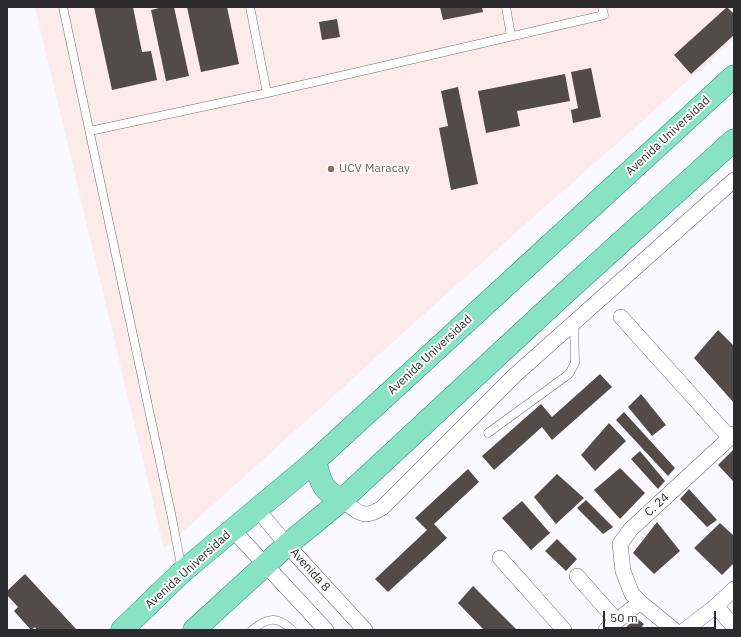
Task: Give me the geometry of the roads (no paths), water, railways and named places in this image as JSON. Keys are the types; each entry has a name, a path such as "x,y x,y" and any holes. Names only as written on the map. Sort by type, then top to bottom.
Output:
{"main road":[{"name":"Avenida Universidad","path":"122,630 182,572 316,461 734,76"},
{"path":"194,630 287,545 342,500 565,293 734,140"},
{"path":"316,461 323,487 332,495 342,500"}],"street":[{"path":"342,500 361,514 372,514 382,508 514,376 734,180"},
{"path":"621,317 732,436"},
{"name":"C. 24","path":"636,598 623,571 620,544 631,529 732,436"},
{"name":"Avenida 8","path":"258,509 287,545 365,630"},
{"path":"233,530 326,630"},
{"path":"500,558 564,630"},
{"path":"577,576 612,625 636,598 674,630"},
{"path":"685,630 716,606 734,589"},
{"path":"716,606 734,627"}],"lane":[{"path":"63,7 182,572"},
{"path":"250,7 267,93"},
{"path":"506,7 511,36"},
{"path":"90,131 267,93 604,15 602,7"},
{"path":"488,433 569,374 575,363 574,323"},
{"path":"252,630 261,623 276,620 283,622 292,630"}],"place":[{"name":"UCV Maracay","path":"331,169"}]}
